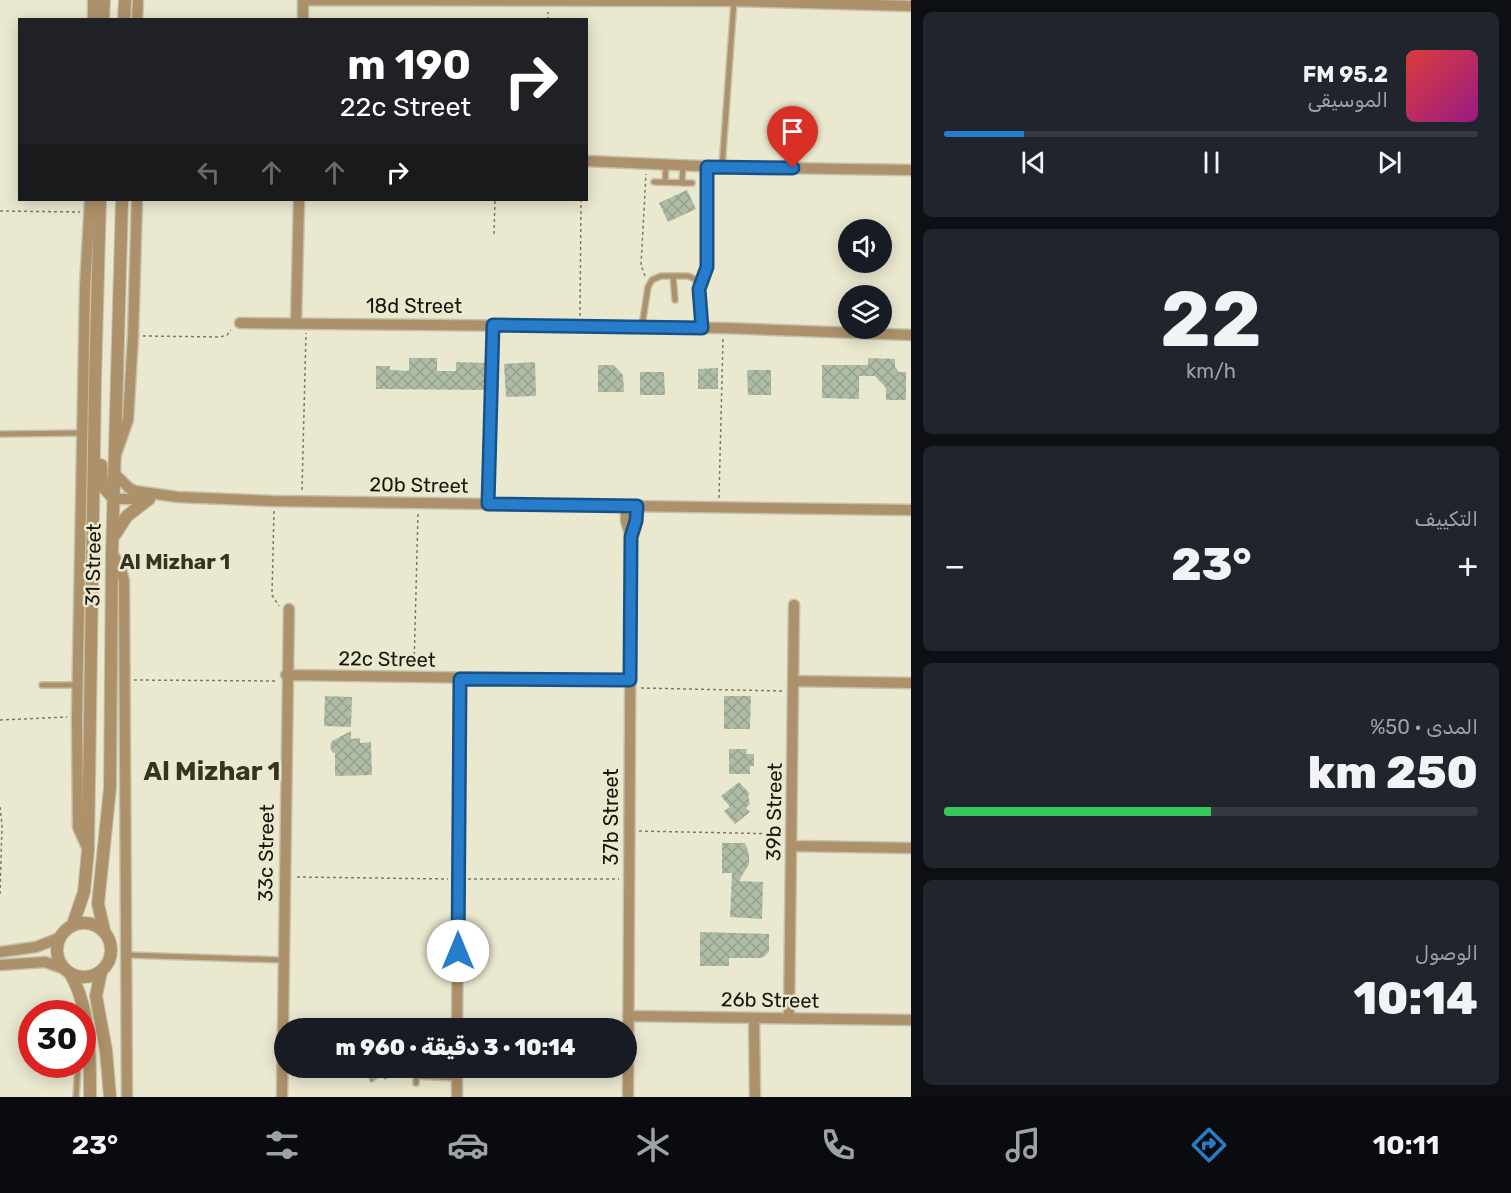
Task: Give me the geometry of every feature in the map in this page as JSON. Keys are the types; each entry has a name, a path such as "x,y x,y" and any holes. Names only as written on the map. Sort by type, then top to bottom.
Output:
{"street":[{"path":"93,0 93,18"},
{"path":"104,0 104,18"},
{"path":"124,18 125,0"},
{"path":"137,18 138,0"},
{"path":"303,18 305,0 734,1 911,6"},
{"path":"588,161 707,167 911,170"},
{"path":"88,850 78,826 77,717 85,287 90,201"},
{"name":"31 Street","path":"73,924 84,892 88,850 100,201"},
{"name":"31 Street","path":"104,930 98,904 110,788 112,540 122,201"},
{"path":"115,457 128,420 137,201"},
{"path":"299,201 301,323"},
{"name":"18d Street","path":"240,323 723,328 911,335"},
{"path":"95,382 102,403 101,481 106,492 114,499"},
{"name":"20b Street","path":"114,473 135,491 178,497 274,501 911,510"},
{"name":"20b Street","path":"114,499 178,497"},
{"path":"112,540 127,516 149,499"},
{"name":"37b Street","path":"628,1097 631,537 636,521 631,506"},
{"path":"112,553 120,566 124,581 127,1097"},
{"name":"39b Street","path":"789,1018 794,605"},
{"name":"33c Street","path":"282,1097 286,678 289,609"},
{"name":"22c Street","path":"286,678 414,677 630,684"},
{"path":"457,1018 460,679"},
{"path":"793,686 911,683"},
{"path":"791,846 911,848"},
{"path":"80,1000 58,957 57,944 63,932 73,924 86,922 104,930 111,942 111,955 101,972 96,996 106,1050 110,1097"},
{"path":"0,952 36,947 59,938"},
{"path":"0,965 45,962 82,977 101,972"},
{"name":"26b Street","path":"628,1016 911,1020"},
{"path":"754,1018 755,1097"},
{"path":"88,1078 90,1097"},
{"path":"457,1078 457,1097"}],"lane":[{"path":"722,167 734,1"},
{"path":"665,182 666,165"},
{"path":"682,183 683,166"},
{"path":"699,289 707,267 707,167"},
{"path":"654,182 692,183"},
{"path":"674,276 675,300"},
{"path":"642,327 650,284 658,277 674,276 692,277 697,282 702,328"},
{"path":"488,504 493,325"},
{"path":"0,434 83,433"},
{"path":"42,685 78,686"},
{"path":"127,955 283,960"},
{"path":"76,1097 77,1078"}],"path":[{"path":"647,164 642,265 644,275 650,284"},
{"path":"494,234 495,201"},
{"path":"579,326 581,201"},
{"path":"0,211 90,213"},
{"path":"133,336 222,337 240,323"},
{"path":"301,323 302,501"},
{"path":"719,507 723,328"},
{"path":"274,501 273,595 278,605 289,609"},
{"path":"414,677 418,503"},
{"path":"125,680 286,678"},
{"path":"630,684 793,686"},
{"path":"0,720 77,717"},
{"path":"0,807 2,825 0,895"},
{"path":"629,831 792,834"}],"building":[{"path":"687,190 696,209 668,222 659,203"},
{"path":"409,358 437,358 437,371 456,371 456,362 487,363 486,390 376,389 376,366 390,366 390,370 409,371"},
{"path":"868,358 895,359 895,367 899,372 906,372 906,400 886,400 886,388 875,376 859,376 859,399 822,398 822,365 868,365"},
{"path":"535,362 536,396 506,397 504,364"},
{"path":"598,365 614,365 623,375 624,392 598,392"},
{"path":"718,368 718,389 698,389 698,369"},
{"path":"747,370 771,370 771,395 748,395"},
{"path":"640,372 664,372 665,395 640,395"},
{"path":"325,696 352,697 351,727 324,726"},
{"path":"724,696 751,696 750,729 724,729"},
{"path":"351,731 351,739 360,738 360,743 371,742 372,775 335,776 335,753 332,752 330,745 332,741"},
{"path":"729,749 747,749 746,754 754,754 754,766 750,766 750,774 729,774"},
{"path":"739,782 750,794 748,795 750,804 746,808 750,812 735,824 724,811 730,807 721,796"},
{"path":"722,843 745,843 749,854 749,864 739,881 763,882 762,919 730,917 732,873 722,873"},
{"path":"700,932 769,934 769,952 762,958 729,958 729,966 700,966"},
{"path":"368,1078 379,1078 371,1083"}],"district":[{"name":"Al Mizhar 1","path":"175,561"},
{"name":"Al Mizhar 1","path":"212,771"}],"route":[{"path":"458,951 460,679 630,680 631,537 636,521 637,506 488,504 493,325 702,328 699,289 707,267 707,167 793,168"}]}
